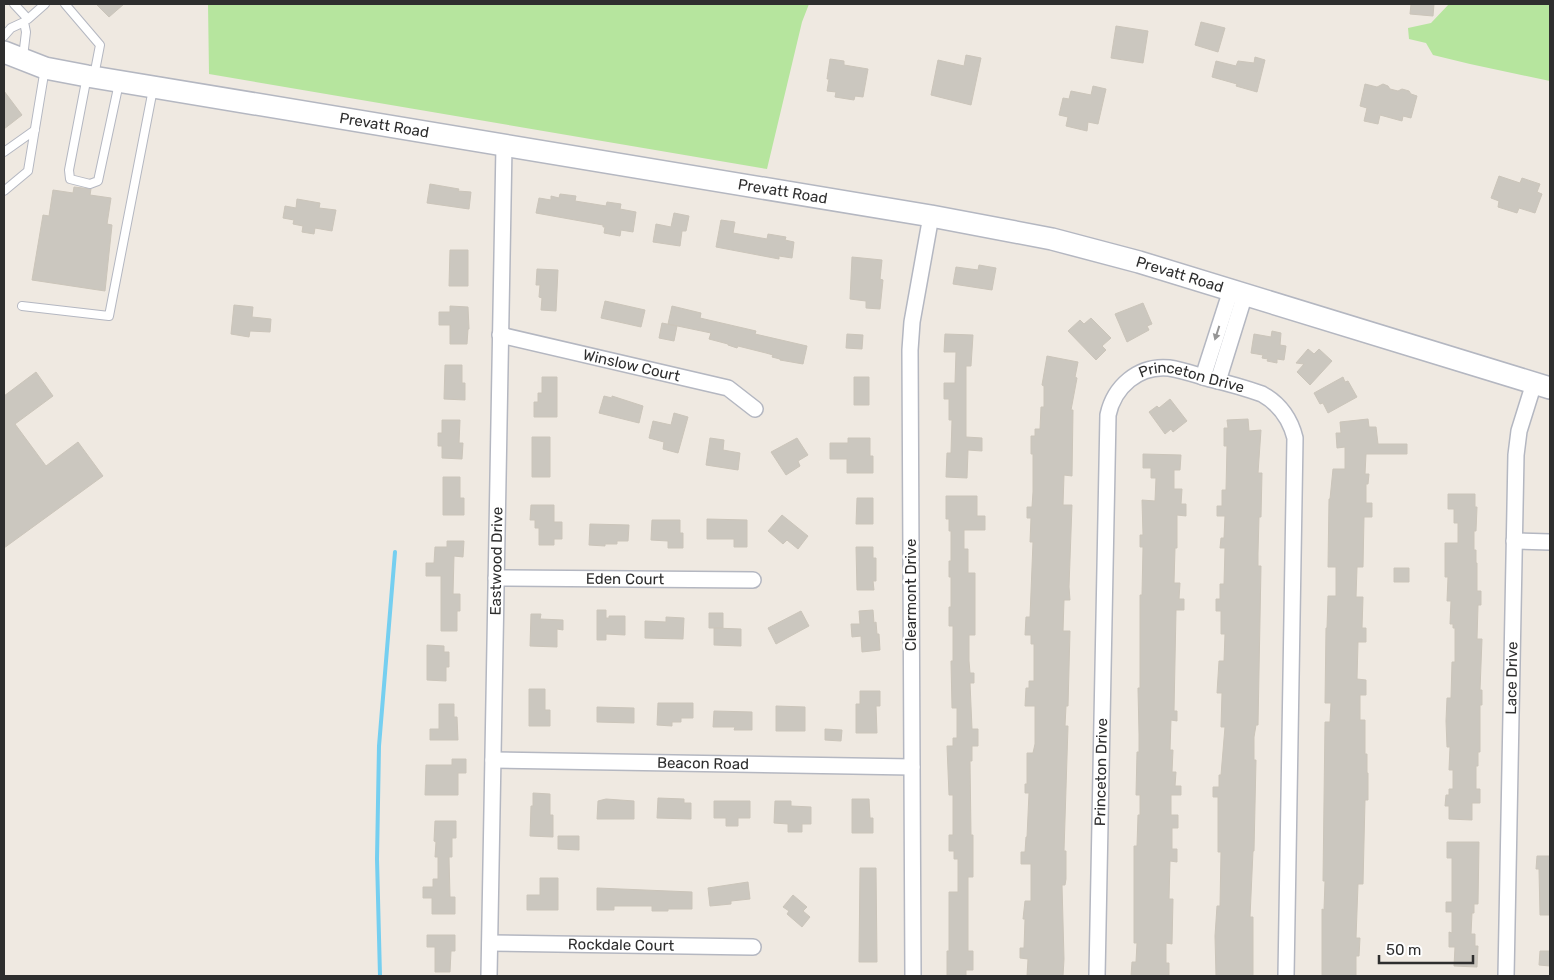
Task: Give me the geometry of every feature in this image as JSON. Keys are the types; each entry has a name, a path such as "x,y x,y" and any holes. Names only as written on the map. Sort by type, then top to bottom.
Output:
{"street":[{"name":"Prevatt Road","path":"13,56 45,68 90,76 931,216 1052,239 1238,292 1542,386"},
{"name":"Eastwood Drive","path":"489,976 504,146"},
{"name":"Clearmont Drive","path":"912,976 910,350 912,322 931,216"},
{"path":"1203,377 1238,292"},
{"path":"1218,381 1238,292"},
{"name":"Winslow Court","path":"500,335 728,388 755,410"},
{"name":"Princeton Drive","path":"1097,976 1108,415 1113,399 1123,385 1147,370 1167,368 1253,390 1270,399 1284,412 1295,438 1286,976"},
{"name":"Lace Drive","path":"1506,976 1517,442 1542,386"},
{"path":"1514,541 1550,542"},
{"name":"Eden Court","path":"496,578 754,580"},
{"name":"Beacon Road","path":"493,760 912,767"},
{"name":"Rockdale Court","path":"490,943 754,946"}],"lane":[{"path":"13,56 26,32 26,21 14,4"},
{"path":"4,36 10,28 26,21 44,4"},
{"path":"65,4 100,45 90,76 69,170 70,178 90,184 98,181 120,81"},
{"path":"4,191 28,171 45,68"},
{"path":"22,306 109,316 153,87"},
{"path":"4,152 35,130"}],"green space":[{"path":"208,4 809,4 802,22 767,169 209,74"},
{"path":"1449,4 1550,4 1550,81 1433,55 1426,43 1409,39 1408,28 1431,23"}],"building":[{"path":"96,4 124,4 109,17"},
{"path":"1411,4 1434,4 1433,16 1410,14"},
{"path":"1201,22 1225,28 1218,52 1195,45"},
{"path":"1116,26 1148,31 1143,63 1111,58"},
{"path":"966,55 981,58 971,105 931,95 938,60 964,66"},
{"path":"1255,57 1265,60 1257,92 1212,77 1216,61 1236,66 1238,61 1254,63"},
{"path":"830,59 844,61 844,65 868,69 863,97 855,96 854,100 835,97 836,92 827,91"},
{"path":"1365,84 1377,87 1383,84 1390,89 1398,91 1402,89 1417,96 1411,118 1403,116 1402,121 1380,115 1378,124 1364,121 1367,108 1360,106"},
{"path":"1093,86 1106,89 1098,124 1088,122 1087,131 1066,126 1068,117 1059,115 1063,98 1069,99 1071,91 1091,95"},
{"path":"4,91 22,115 4,129"},
{"path":"1499,176 1520,183 1522,178 1540,184 1537,192 1542,194 1535,213 1519,208 1517,213 1498,207 1499,201 1491,198"},
{"path":"430,184 459,189 458,191 471,192 469,209 427,203"},
{"path":"74,187 91,189 90,195 111,198 107,224 112,225 105,291 32,280 43,215 49,216 53,190 73,193"},
{"path":"560,194 576,196 575,201 606,206 607,202 621,204 620,209 636,212 633,232 621,230 620,236 604,233 605,227 603,225 536,213 539,198 551,200 551,196 559,198"},
{"path":"297,199 320,203 319,208 336,210 332,231 315,228 314,234 302,232 303,226 293,224 294,220 283,218 285,206 296,208"},
{"path":"674,213 689,216 686,231 682,231 680,246 653,242 656,224 671,227"},
{"path":"721,220 735,222 733,233 767,239 768,234 786,237 785,240 794,242 792,258 779,256 779,259 716,247"},
{"path":"450,250 468,250 468,286 449,286"},
{"path":"852,257 882,260 880,279 883,280 880,309 866,308 866,301 850,299"},
{"path":"979,265 996,268 992,290 953,284 956,267 978,270"},
{"path":"537,269 558,270 556,311 541,310 540,285 536,285"},
{"path":"605,301 645,310 641,327 601,318"},
{"path":"1143,303 1152,324 1147,326 1149,330 1127,342 1115,314"},
{"path":"234,305 253,307 252,317 271,319 270,332 250,331 249,337 231,334"},
{"path":"450,306 468,307 469,329 467,344 450,344 450,325 439,325 439,312 450,312"},
{"path":"672,306 701,313 700,318 756,331 755,334 807,346 803,364 780,360 772,357 773,355 738,346 737,348 709,339 711,333 668,324"},
{"path":"1091,318 1111,338 1102,346 1106,350 1096,360 1068,331 1080,320 1084,324"},
{"path":"662,323 677,326 674,341 659,338"},
{"path":"1272,331 1281,333 1280,345 1286,346 1284,360 1277,359 1277,363 1267,361 1268,359 1262,358 1263,355 1251,353 1254,334 1271,337"},
{"path":"847,334 863,335 862,349 846,348"},
{"path":"945,334 973,335 971,366 966,366 966,437 982,438 982,451 968,450 967,478 946,477 947,453 951,453 952,420 949,420 949,399 944,399 944,383 955,383 956,352 944,352"},
{"path":"1308,349 1314,354 1319,349 1332,361 1310,385 1297,372 1304,364 1296,363"},
{"path":"1047,356 1078,362 1071,410 1073,410 1072,476 1064,475 1063,505 1072,505 1070,600 1064,600 1063,631 1070,631 1068,706 1066,706 1065,726 1068,726 1064,851 1066,851 1066,879 1065,885 1062,885 1064,959 1063,976 1027,976 1028,959 1020,958 1020,948 1024,948 1025,919 1023,919 1025,901 1031,901 1031,864 1021,864 1021,852 1025,852 1027,837 1029,793 1025,793 1025,784 1027,784 1027,753 1033,753 1035,744 1035,706 1025,706 1026,688 1029,688 1029,681 1034,681 1034,644 1031,644 1031,635 1025,635 1026,617 1030,617 1033,542 1030,542 1031,518 1027,518 1027,507 1032,507 1033,492 1031,436 1035,436 1035,429 1040,429 1041,407 1044,407 1044,386 1042,385"},
{"path":"445,365 462,365 462,383 465,383 465,400 444,399"},
{"path":"36,372 53,396 15,424 46,466 78,442 103,476 4,548 4,396"},
{"path":"542,377 557,377 557,417 534,417 534,402 538,402 538,393 542,393"},
{"path":"854,377 869,377 869,405 854,405"},
{"path":"1343,377 1345,382 1348,381 1357,397 1328,413 1323,403 1320,404 1314,393"},
{"path":"604,396 612,398 612,396 643,406 639,423 599,413"},
{"path":"1170,399 1187,421 1173,432 1171,429 1165,434 1149,412 1157,406 1159,408"},
{"path":"674,413 688,417 678,453 663,449 664,442 649,438 653,421 671,425"},
{"path":"1248,419 1249,431 1261,430 1258,473 1262,473 1258,553 1258,566 1261,566 1258,725 1256,725 1254,737 1254,760 1256,760 1254,851 1250,917 1253,917 1253,976 1216,976 1215,936 1217,906 1220,906 1221,852 1218,852 1218,797 1213,797 1213,787 1219,787 1225,727 1221,727 1222,693 1217,693 1219,661 1224,661 1225,634 1221,634 1221,611 1216,611 1216,599 1220,599 1220,584 1224,584 1225,548 1220,548 1221,538 1224,538 1225,516 1217,516 1217,506 1222,506 1222,490 1226,490 1227,446 1224,446 1224,428 1228,428 1227,420"},
{"path":"1368,419 1369,427 1376,427 1378,444 1407,444 1407,454 1366,454 1365,474 1369,474 1368,484 1366,484 1366,503 1372,503 1372,517 1364,517 1363,567 1357,567 1356,597 1363,597 1362,628 1366,628 1366,642 1358,642 1357,679 1366,680 1366,695 1360,695 1360,720 1365,720 1365,754 1367,754 1368,773 1368,800 1365,800 1363,884 1358,884 1356,938 1360,938 1359,956 1356,956 1356,976 1322,976 1322,909 1324,910 1325,881 1323,881 1325,722 1330,722 1331,703 1325,703 1326,628 1328,596 1336,596 1336,567 1328,567 1329,499 1333,469 1345,469 1345,447 1337,448 1336,433 1341,433 1340,422"},
{"path":"442,420 460,420 459,443 463,443 462,459 442,458 442,446 438,446 438,433 442,433"},
{"path":"532,437 550,437 550,477 532,477"},
{"path":"710,438 724,440 723,450 740,453 738,470 706,465"},
{"path":"797,438 808,455 798,461 800,466 786,475 771,452"},
{"path":"848,438 870,438 870,456 873,456 873,473 847,473 847,459 830,459 830,443 848,443"},
{"path":"1143,454 1181,455 1180,470 1174,470 1174,489 1182,489 1181,504 1186,504 1186,516 1177,515 1177,548 1175,548 1174,583 1180,583 1179,599 1184,599 1184,610 1176,610 1174,711 1177,711 1177,721 1171,720 1170,750 1173,750 1172,772 1176,772 1175,786 1181,786 1181,795 1171,795 1171,815 1178,815 1178,828 1172,828 1172,849 1177,849 1177,862 1170,861 1169,899 1173,899 1172,944 1166,943 1166,963 1169,963 1169,976 1131,976 1132,962 1136,962 1137,943 1134,943 1134,846 1137,846 1138,815 1140,815 1140,795 1136,795 1137,752 1139,752 1138,688 1140,688 1140,595 1142,595 1143,547 1140,547 1140,535 1143,535 1142,500 1155,501 1156,478 1151,478 1151,468 1143,468"},
{"path":"443,477 460,477 460,498 464,498 464,515 443,515"},
{"path":"1448,494 1475,494 1475,507 1477,507 1474,550 1476,550 1477,563 1477,591 1481,591 1481,605 1478,605 1477,639 1482,639 1480,690 1482,690 1482,705 1480,705 1480,752 1478,752 1478,766 1476,766 1476,789 1480,789 1480,803 1472,803 1472,820 1449,819 1449,806 1445,806 1446,795 1449,795 1449,789 1453,789 1453,770 1449,770 1450,747 1447,747 1446,721 1447,698 1451,698 1452,662 1455,662 1455,628 1453,628 1453,624 1450,624 1451,601 1447,601 1448,577 1445,577 1445,543 1458,543 1458,523 1454,523 1454,509 1448,509"},
{"path":"946,496 977,496 977,516 985,516 985,530 964,530 964,549 968,549 968,573 975,573 975,635 969,635 969,661 970,673 974,673 974,683 970,683 972,729 978,729 978,746 972,746 972,761 970,761 973,877 968,877 968,951 973,951 973,970 966,970 966,976 947,976 949,892 958,892 958,859 954,859 954,851 949,851 949,835 953,835 953,795 949,795 947,746 953,746 953,738 957,738 957,708 952,708 951,661 953,661 953,626 949,626 949,607 951,607 949,561 951,561 951,531 949,531 949,519 946,519"},
{"path":"857,498 873,498 873,524 856,524"},
{"path":"531,505 554,505 554,522 562,522 562,539 554,539 554,545 539,545 539,528 535,528 535,520 530,520"},
{"path":"782,515 808,536 798,549 787,540 783,544 768,531"},
{"path":"707,519 747,520 747,547 734,547 734,539 707,539"},
{"path":"652,520 680,520 680,533 683,533 683,548 668,548 668,541 651,540"},
{"path":"590,524 629,525 628,541 617,541 617,544 605,544 605,546 589,545"},
{"path":"447,541 464,541 463,557 454,556 453,594 460,594 460,611 457,611 457,631 441,631 441,576 426,576 426,563 434,563 435,547 447,547"},
{"path":"856,547 873,547 873,558 876,558 876,581 873,581 874,590 857,590"},
{"path":"1394,568 1409,568 1409,582 1394,582"},
{"path":"597,610 606,610 606,618 609,618 609,616 625,616 625,635 606,634 606,640 597,640"},
{"path":"873,610 874,623 876,622 877,634 879,634 880,650 862,652 861,636 852,637 851,624 860,624 859,611"},
{"path":"801,611 809,626 776,644 768,628"},
{"path":"709,613 723,613 723,628 709,628"},
{"path":"531,614 541,614 540,619 563,620 563,630 557,629 557,647 530,646"},
{"path":"666,617 684,618 683,639 645,638 645,621 666,622"},
{"path":"714,628 741,629 741,646 714,645"},
{"path":"427,645 444,646 444,652 449,652 449,667 446,667 446,681 427,680"},
{"path":"529,689 545,689 545,710 550,710 550,726 529,726"},
{"path":"860,691 880,691 880,706 876,706 877,733 856,733 856,704 860,704"},
{"path":"658,703 693,703 693,718 681,718 681,722 672,722 672,726 657,725"},
{"path":"439,704 454,704 454,717 457,717 458,740 430,740 430,729 439,729"},
{"path":"776,706 805,707 805,731 776,731"},
{"path":"597,707 634,708 634,723 597,722"},
{"path":"714,711 752,712 752,730 734,730 735,727 713,727"},
{"path":"825,729 842,730 841,741 825,740"},
{"path":"452,759 466,759 466,773 458,773 458,795 425,795 426,765 452,765"},
{"path":"533,793 550,794 550,815 553,815 553,837 530,836"},
{"path":"658,798 684,799 684,803 691,803 691,819 657,818"},
{"path":"606,799 634,801 634,819 597,819 598,801"},
{"path":"852,799 869,799 870,818 873,818 873,833 852,833"},
{"path":"714,801 750,801 750,818 738,818 738,826 726,826 726,818 714,818"},
{"path":"775,801 791,801 791,806 811,807 811,824 802,824 802,832 788,832 788,824 774,823"},
{"path":"435,821 456,821 456,838 452,838 452,857 449,857 450,897 455,897 455,914 432,914 432,898 423,898 423,887 433,887 433,879 438,879 438,857 435,857 436,842 434,841"},
{"path":"558,836 579,836 579,850 558,849"},
{"path":"1447,842 1479,842 1478,904 1474,904 1471,934 1475,934 1475,946 1478,946 1477,967 1454,966 1455,947 1449,947 1449,932 1452,933 1452,912 1446,912 1446,902 1452,902 1452,858 1447,858"},
{"path":"1537,856 1550,856 1550,915 1540,915 1539,869 1536,869"},
{"path":"860,868 876,868 877,962 859,962"},
{"path":"540,878 558,878 558,910 527,910 527,895 540,895"},
{"path":"748,882 750,899 731,901 731,904 710,906 708,888"},
{"path":"597,888 692,892 692,909 652,911 652,906 614,906 614,910 597,910"},
{"path":"793,895 807,907 803,911 810,917 802,927 787,914 789,911 783,907"},
{"path":"427,935 455,935 455,951 451,951 450,972 435,972 435,947 427,947"},
{"path":"1540,951 1550,951 1550,966 1539,965"}],"waterway":[{"path":"380,976 377,859 379,746 395,552"}]}
